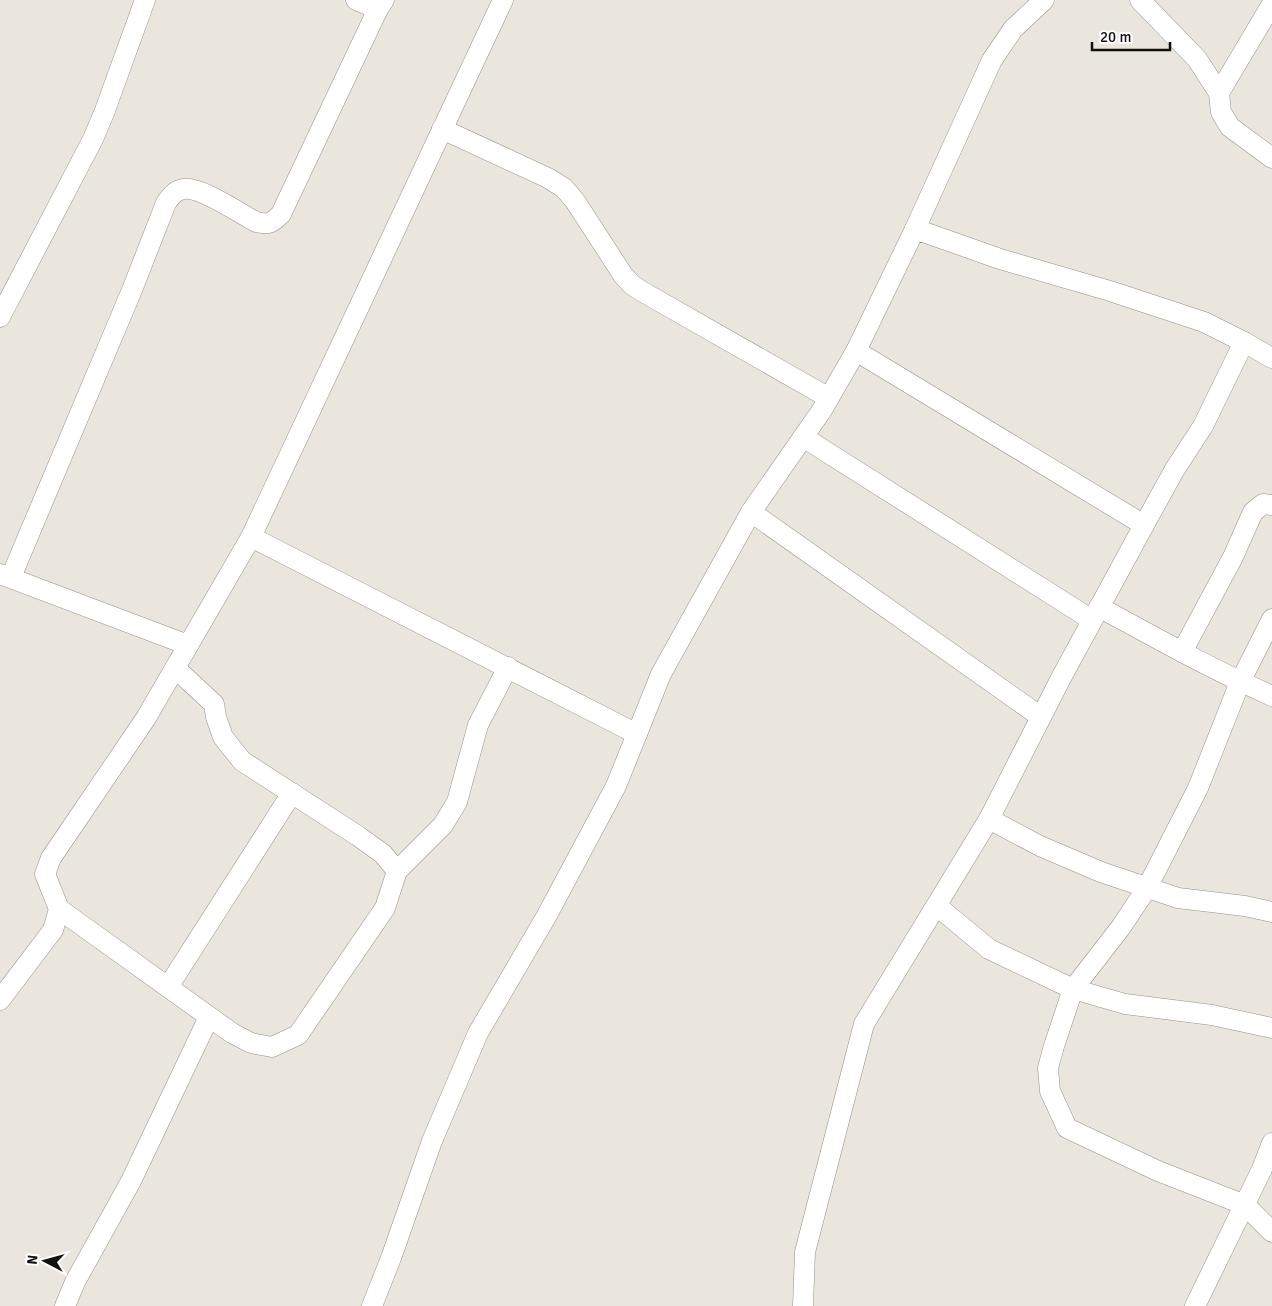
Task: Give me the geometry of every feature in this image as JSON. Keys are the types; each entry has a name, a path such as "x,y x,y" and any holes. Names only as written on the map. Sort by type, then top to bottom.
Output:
{"street":[{"path":"0,317 93,139 145,0"},
{"path":"188,645 6,576 132,290 166,203 174,192 185,188 200,191 256,222 265,224 273,222 281,214 381,4 356,0"},
{"path":"503,0 251,537 146,718 51,858 45,874 59,909 232,1033 251,1043 272,1048 298,1035 385,908 397,871 444,825 458,802 478,725 508,667"},
{"path":"372,1306 432,1141 478,1033 546,917 616,786 661,674 751,512 829,398 856,350 915,229 992,60 1013,29 1044,0"},
{"path":"1140,0 1197,59 1220,93 1221,112 1230,127 1272,158"},
{"path":"1220,93 1272,4"},
{"path":"442,129 548,178 564,188 575,201 632,285 829,398"},
{"path":"915,229 1000,259 1110,291 1204,322 1272,358"},
{"path":"803,1306 805,1252 864,1024 989,819 1096,613 1175,469 1203,426 1244,342"},
{"path":"856,350 1144,525"},
{"path":"803,437 1096,613 1272,696"},
{"path":"1182,652 1233,557 1253,512 1263,504 1272,505"},
{"path":"751,512 1041,717"},
{"path":"251,537 637,734"},
{"path":"1272,619 1240,682 1198,788 1147,888 1122,927 1073,989 1048,1068 1050,1091 1067,1128 1158,1171 1245,1204 1272,1232"},
{"path":"175,668 214,704 223,737 242,760 358,836 383,854 397,871"},
{"path":"168,987 292,792"},
{"path":"989,819 1040,846 1101,872 1147,888 1178,898 1244,906 1272,912"},
{"path":"937,906 989,949 1073,989 1124,1004 1212,1015 1272,1028"},
{"path":"3,989 53,930 59,909"},
{"path":"65,1306 75,1282 131,1181 209,1017"},
{"path":"1196,1306 1262,1169 1272,1143"}]}
